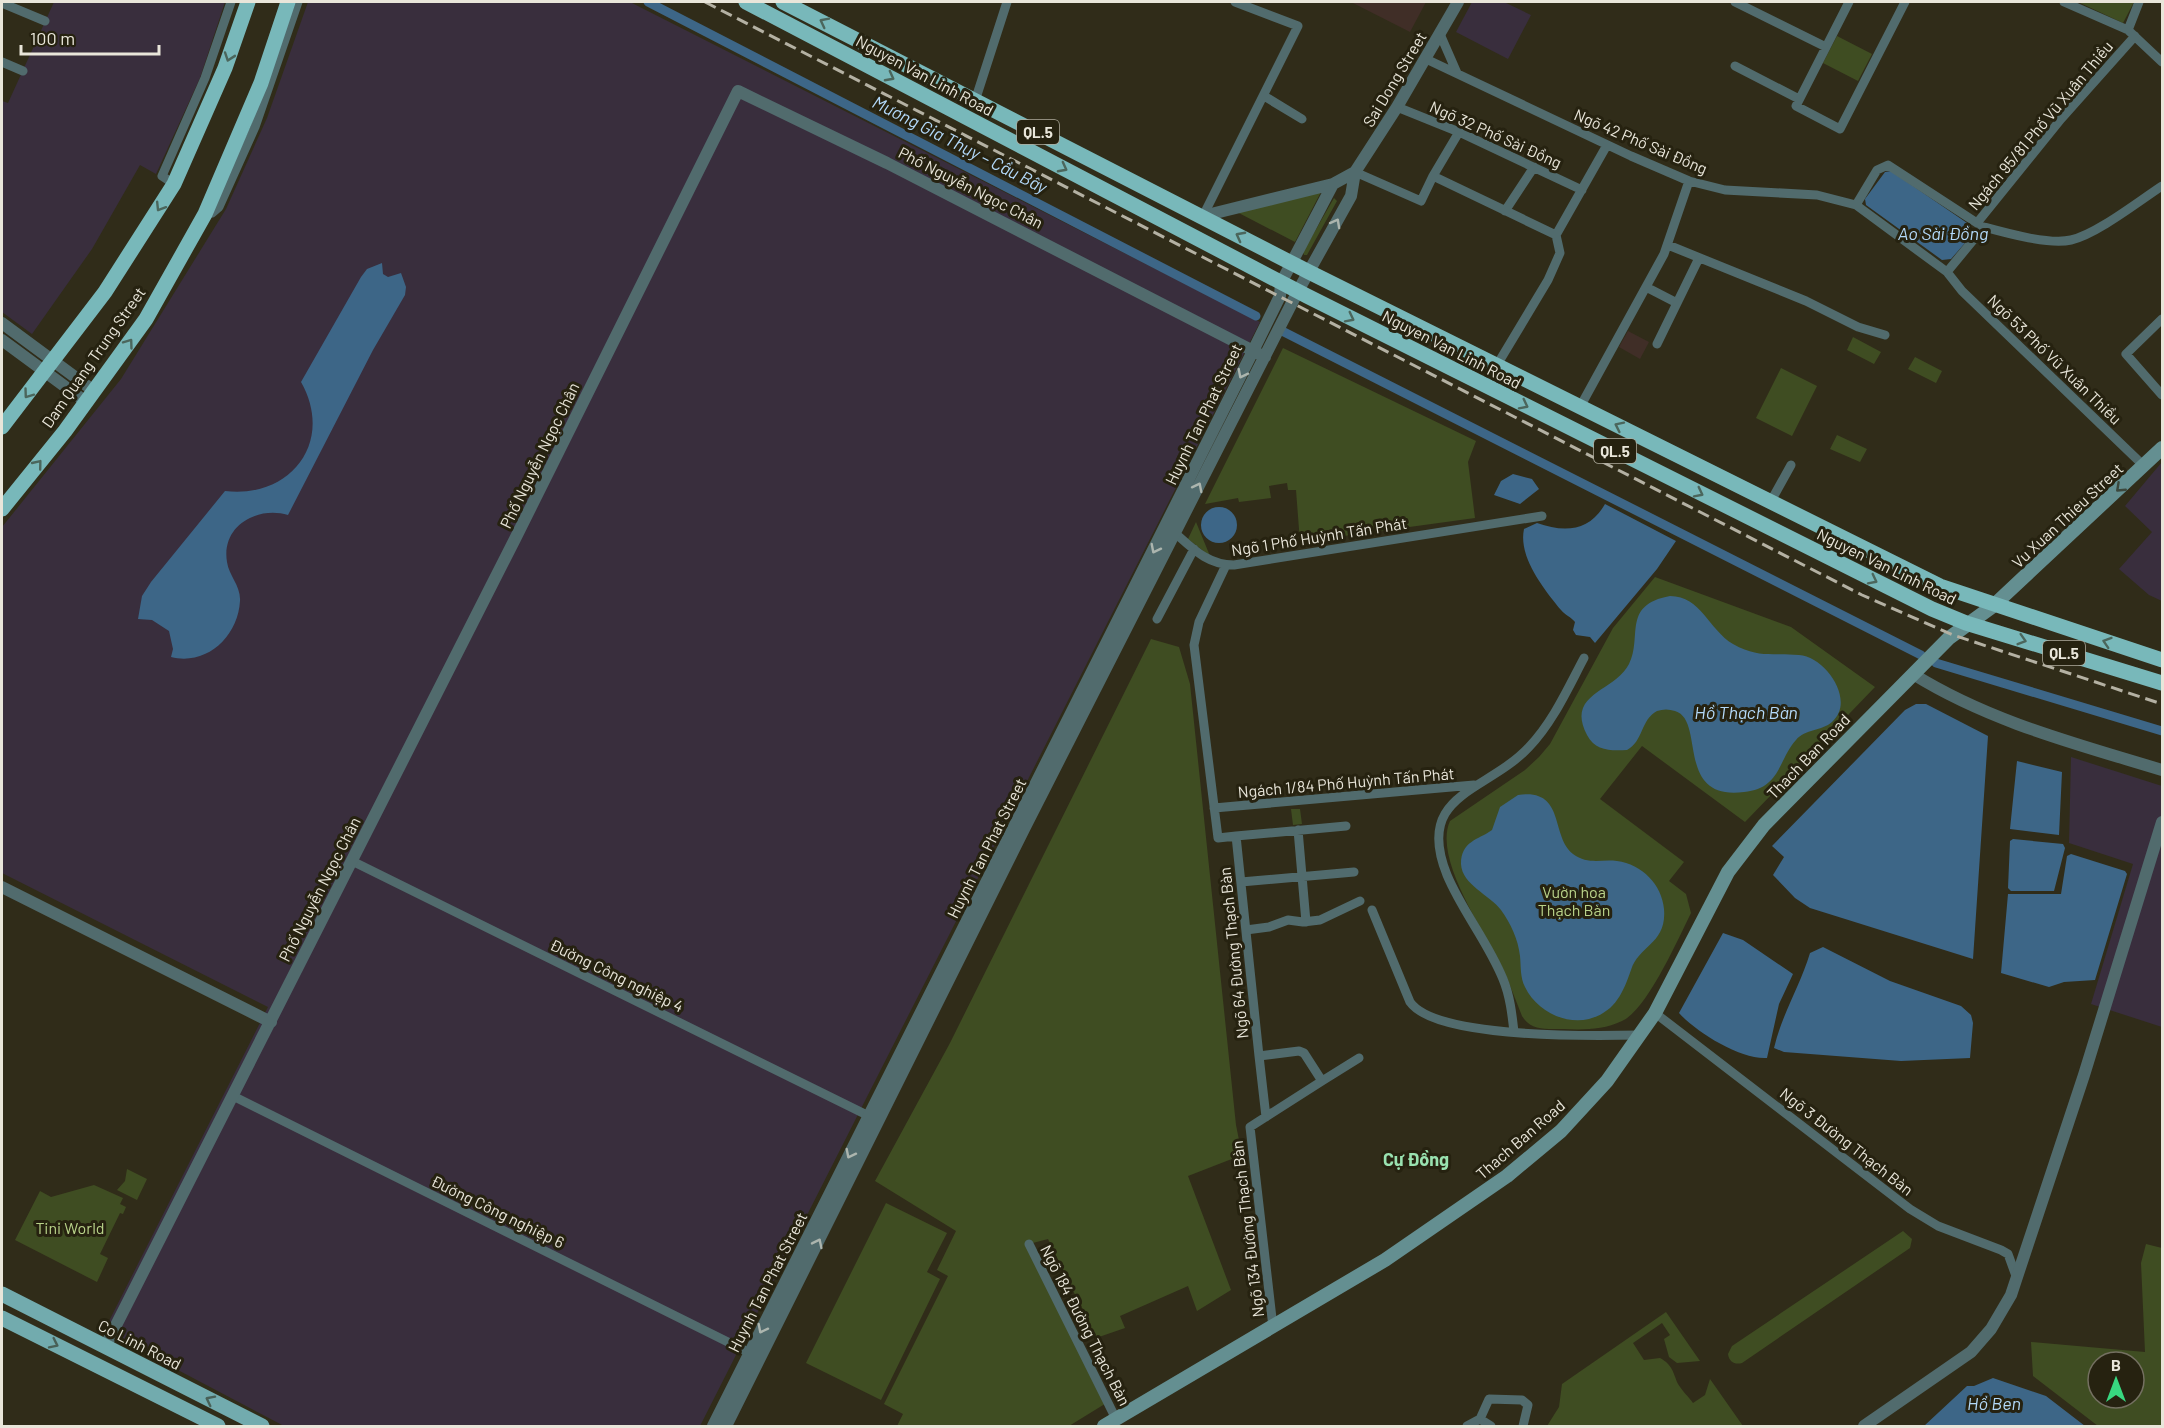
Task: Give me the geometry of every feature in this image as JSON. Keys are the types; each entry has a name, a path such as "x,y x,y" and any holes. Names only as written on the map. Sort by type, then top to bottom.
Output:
{"highway":[{"name":"Dam Quang Trung Street","path":"2,427 111,284 174,184 225,68 248,2"},
{"name":"Dam Quang Trung Street","path":"2,509 90,397 146,319 205,214 261,83 288,2"},
{"name":"Nguyen Van Linh Road","path":"746,2 1281,283 1932,609 1966,623 2163,683"},
{"name":"Nguyen Van Linh Road","path":"783,2 1309,272 1940,586 1993,606 2163,660"},
{"path":"1134,205 1144,188"}],"main road":[{"name":"Vu Xuan Thieu Street","path":"1966,623 1993,606 2163,448"},
{"name":"Thach Ban Road","path":"1104,1426 1385,1260 1507,1176 1561,1131 1607,1081 1655,1013 1712,900 1745,847 1797,789 1966,623"},
{"name":"Co Linh Road","path":"2,1294 262,1426"},
{"path":"2,1318 218,1426"}],"street":[{"path":"174,184 162,176 205,78 231,2"},
{"path":"205,214 217,211 239,163 271,82 298,2"},
{"path":"975,101 1007,2"},
{"path":"1203,216 1298,26 1235,2"},
{"name":"Sai Dong Street","path":"1259,354 1298,291 1351,196 1355,172 1397,107 1458,2"},
{"path":"1735,2 1826,47"},
{"path":"1849,2 1796,106 1840,129 1905,2"},
{"path":"2064,2 2132,33 2163,62"},
{"path":"2132,33 2139,2"},
{"path":"2,3 45,21"},
{"name":"Ngách 95/81 Phố Vũ Xuân Thiều","path":"1856,205 1877,170 1888,165 1980,225 2061,119 2132,33"},
{"path":"1440,34 1456,74"},
{"name":"Ngõ 42 Phố Sài Đồng","path":"1426,58 1607,145 1689,181 1725,190 1817,195 1856,205"},
{"path":"2,62 22,71"},
{"path":"1735,66 1799,99"},
{"name":"Phố Nguyễn Ngọc Chân","path":"105,1347 352,861 738,91 887,163 1259,354"},
{"path":"1264,96 1302,119"},
{"name":"Ngõ 32 Phố Sài Đồng","path":"1397,107 1459,132 1582,190"},
{"path":"1355,172 1421,201 1459,132"},
{"path":"1497,365 1548,280 1560,253 1556,235 1607,145"},
{"path":"1505,211 1534,167"},
{"name":"Sai Dong Street","path":"1203,216 1333,184 1355,172"},
{"path":"1434,176 1556,235"},
{"path":"1580,406 1668,245 1673,221 1689,181"},
{"path":"1292,263 1333,184"},
{"path":"1856,205 1947,272 1980,225 2037,238 2071,240 2093,230 2163,186"},
{"path":"1668,245 1806,301 1858,327 1885,335"},
{"path":"1657,344 1700,258"},
{"name":"Huynh Tan Phat Street","path":"1098,673 1174,533 1259,354 1280,296 1281,283 1292,263"},
{"name":"Ngõ 53 Phố Vũ Xuân Thiều","path":"1947,272 1962,291 2144,466"},
{"path":"1646,287 1677,303"},
{"path":"2163,319 2126,354 2163,395"},
{"path":"2,322 48,366"},
{"path":"2,340 48,366 90,397"},
{"name":"Huynh Tan Phat Street","path":"726,1426 755,1356 799,1267 1259,354"},
{"path":"1771,501 1791,465"},
{"name":"Ngõ 1 Phố Huỳnh Tấn Phát","path":"1174,533 1205,558 1226,565 1542,516"},
{"path":"1157,619 1194,549"},
{"path":"1226,565 1199,622 1194,645 1218,838 1346,826"},
{"path":"1514,1032 1503,978 1460,903 1443,862 1437,837 1439,826 1448,809 1462,795 1518,758 1537,738 1584,658"},
{"path":"1913,674 1946,694 2001,720 2163,770"},
{"name":"Ngách 1/84 Phố Huỳnh Tấn Phát","path":"1214,808 1479,785"},
{"path":"1864,1426 1971,1352 1991,1329 2017,1282 2163,822"},
{"path":"1298,830 1306,922"},
{"name":"Ngõ 64 Đường Thạch Bàn","path":"1236,836 1259,1056 1304,1053 1322,1081"},
{"name":"Đường Công nghiệp 4","path":"352,861 874,1118"},
{"path":"1241,882 1354,872"},
{"path":"2,887 270,1022"},
{"path":"1246,930 1269,927 1288,920 1306,922 1327,917 1360,901"},
{"path":"1372,910 1414,1008 1431,1017 1458,1024 1514,1032 1640,1035"},
{"name":"Ngõ 3 Đường Thạch Bàn","path":"1655,1013 1916,1213 1938,1226 1993,1245 2008,1254 2017,1282"},
{"path":"1259,1056 1266,1117 1359,1058"},
{"name":"Đường Công nghiệp 6","path":"233,1096 755,1356"},
{"name":"Ngõ 134 Đường Thạch Bàn","path":"1266,1117 1250,1127 1273,1328"},
{"name":"Ngõ 184 Đường Thạch Bàn","path":"1029,1244 1116,1419"},
{"name":"Huynh Tan Phat Street","path":"713,1426 755,1356"},
{"path":"1467,1426 1480,1419 1489,1399 1522,1400 1528,1405 1523,1426"},
{"path":"1480,1419 1491,1426"}],"shaded area":[{"path":"54,2 225,2 200,78 156,174 140,165 92,249 32,334 2,312 2,101 8,103"},
{"path":"308,2 630,2 1260,322 700,1426 284,1426 104,1331 268,1007 2,873 2,527 121,379 226,209 267,118"},
{"path":"1351,2 1426,2 1410,32"},
{"path":"1472,2 1504,2 1531,15 1508,59 1456,32"},
{"path":"1628,331 1649,342 1640,359 1619,347"},
{"path":"2162,462 2162,601 2149,595 2119,569 2152,532 2125,506"},
{"path":"2071,757 2162,786 2162,1027 2091,1004 2133,864 2069,843"}],"green space":[{"path":"2078,2 2134,2 2123,23"},
{"path":"1837,36 1872,54 1858,81 1823,63"},
{"path":"1322,190 1295,242 1233,210"},
{"path":"1334,198 1337,201 1307,255 1304,255 1303,252"},
{"path":"1853,337 1881,352 1874,364 1847,350"},
{"path":"1283,348 1476,441 1468,462 1475,518 1300,542 1296,490 1288,490 1287,483 1269,486 1271,498 1239,502 1238,498 1205,504"},
{"path":"1915,357 1942,371 1936,383 1908,369"},
{"path":"1781,368 1817,386 1792,436 1756,418"},
{"path":"1837,435 1867,449 1860,462 1830,449"},
{"path":"1196,522 1210,556 1188,539"},
{"name":"Vườn hoa Thạch Bàn","path":"1655,577 1791,627 1875,687 1745,822 1642,746 1600,799 1684,862 1669,881 1686,894 1691,913 1661,973 1642,1003 1632,1014 1622,1021 1600,1028 1535,1027 1522,1016 1501,965 1454,874 1448,854 1447,836 1450,821 1525,770 1550,744 1613,628"},
{"path":"1151,639 1179,647 1190,684 1236,1125 1242,1155 1188,1176 1231,1290 1197,1311 1188,1286 1120,1316 1125,1328 1096,1338 1048,1239 1029,1244 1108,1402 1069,1426 897,1426 903,1414 884,1404 948,1276 937,1270 956,1231 875,1181 950,1043"},
{"path":"1291,809 1300,809 1302,824 1293,825"},
{"path":"127,1169 147,1179 137,1200 117,1190 125,1181"},
{"name":"Tini World","path":"94,1185 123,1198 120,1204 126,1207 123,1214 120,1213 100,1254 108,1258 97,1282 15,1240 40,1191 51,1197"},
{"path":"886,1203 947,1233 927,1272 940,1279 881,1400 806,1363"},
{"path":"1903,1231 1912,1239 1910,1248 1742,1363 1731,1361 1728,1354 1732,1346"},
{"path":"2146,1244 2162,1248 2162,1426 2098,1426 2033,1376 2031,1342 2122,1350 2086,1350 2086,1410 2146,1410 2141,1263"},
{"path":"1666,1312 1700,1361 1677,1363 1669,1357 1664,1339 1670,1335 1662,1323 1633,1343 1644,1360 1660,1358 1668,1363 1678,1384 1693,1403 1705,1395 1710,1379 1743,1426 1547,1426 1559,1407 1562,1384"}],"water":[{"name":"Ao Sài Đồng","path":"1891,171 1970,225 1972,235 1951,259 1942,260 1866,205 1865,199 1885,172"},
{"path":"382,263 383,274 388,277 401,273 406,287 405,295 373,350 288,515 265,513 253,516 235,529 230,538 227,562 240,596 238,614 233,626 227,637 208,653 184,659 171,657 173,649 169,631 152,620 138,619 142,596 225,491 248,491 269,486 287,476 300,462 309,445 313,425 310,404 301,382 361,277 367,269"},
{"path":"1513,474 1532,479 1539,489 1520,504 1494,495 1501,481"},
{"path":"1605,504 1676,541 1657,569 1595,643 1590,637 1576,635 1573,630 1575,622 1561,610 1534,572 1523,540 1524,529 1537,523 1567,529 1584,525 1599,513"},
{"path":"1219,507 1232,512 1237,525 1232,538 1219,543 1206,538 1201,525 1206,512"},
{"name":"Hồ Thạch Bàn","path":"1670,596 1681,597 1697,607 1717,631 1742,649 1758,653 1799,655 1809,658 1819,663 1835,681 1841,703 1839,713 1828,725 1800,736 1790,748 1772,779 1765,785 1744,792 1722,791 1708,784 1700,773 1684,717 1675,711 1662,710 1652,715 1636,742 1627,750 1609,750 1599,747 1587,735 1582,721 1582,710 1587,701 1613,681 1629,664 1633,654 1639,614 1655,600"},
{"path":"1916,704 1926,704 1988,736 1973,959 1810,908 1795,898 1773,875 1784,857 1772,846 1905,710"},
{"path":"2017,761 2062,772 2059,835 2010,829"},
{"path":"1518,795 1533,795 1544,799 1555,815 1566,846 1573,854 1584,859 1617,861 1635,866 1655,884 1662,900 1664,921 1661,930 1635,962 1617,1000 1598,1016 1570,1020 1552,1014 1536,1003 1523,983 1518,944 1508,921 1496,905 1471,884 1463,871 1461,864 1464,850 1476,839 1492,830 1500,807"},
{"path":"2013,839 2063,844 2065,848 2054,891 2011,891 2008,888 2010,841"},
{"path":"2071,854 2125,871 2127,874 2095,980 2064,982 2049,987 2001,973 2008,894 2061,894 2067,856"},
{"path":"1723,933 1743,940 1793,974 1779,1004 1767,1058 1732,1050 1707,1036 1679,1013"},
{"path":"1823,947 1890,981 1961,1006 1971,1015 1973,1023 1970,1058 1901,1061 1784,1052 1774,1048 1810,953"},
{"name":"Hồ Ben","path":"1993,1378 2046,1396 2085,1426 1924,1426 1967,1386 1974,1386"}],"waterway":[{"name":"Mương Gia Thụy – Cầu Bây","path":"648,2 1256,316"},
{"path":"1284,332 1921,655"},
{"path":"1936,663 2162,731"}],"railway":[{"path":"705,2 1862,595 1953,635 2162,704"}],"district":[{"name":"Cự Đồng","path":"1416,1159"}]}
